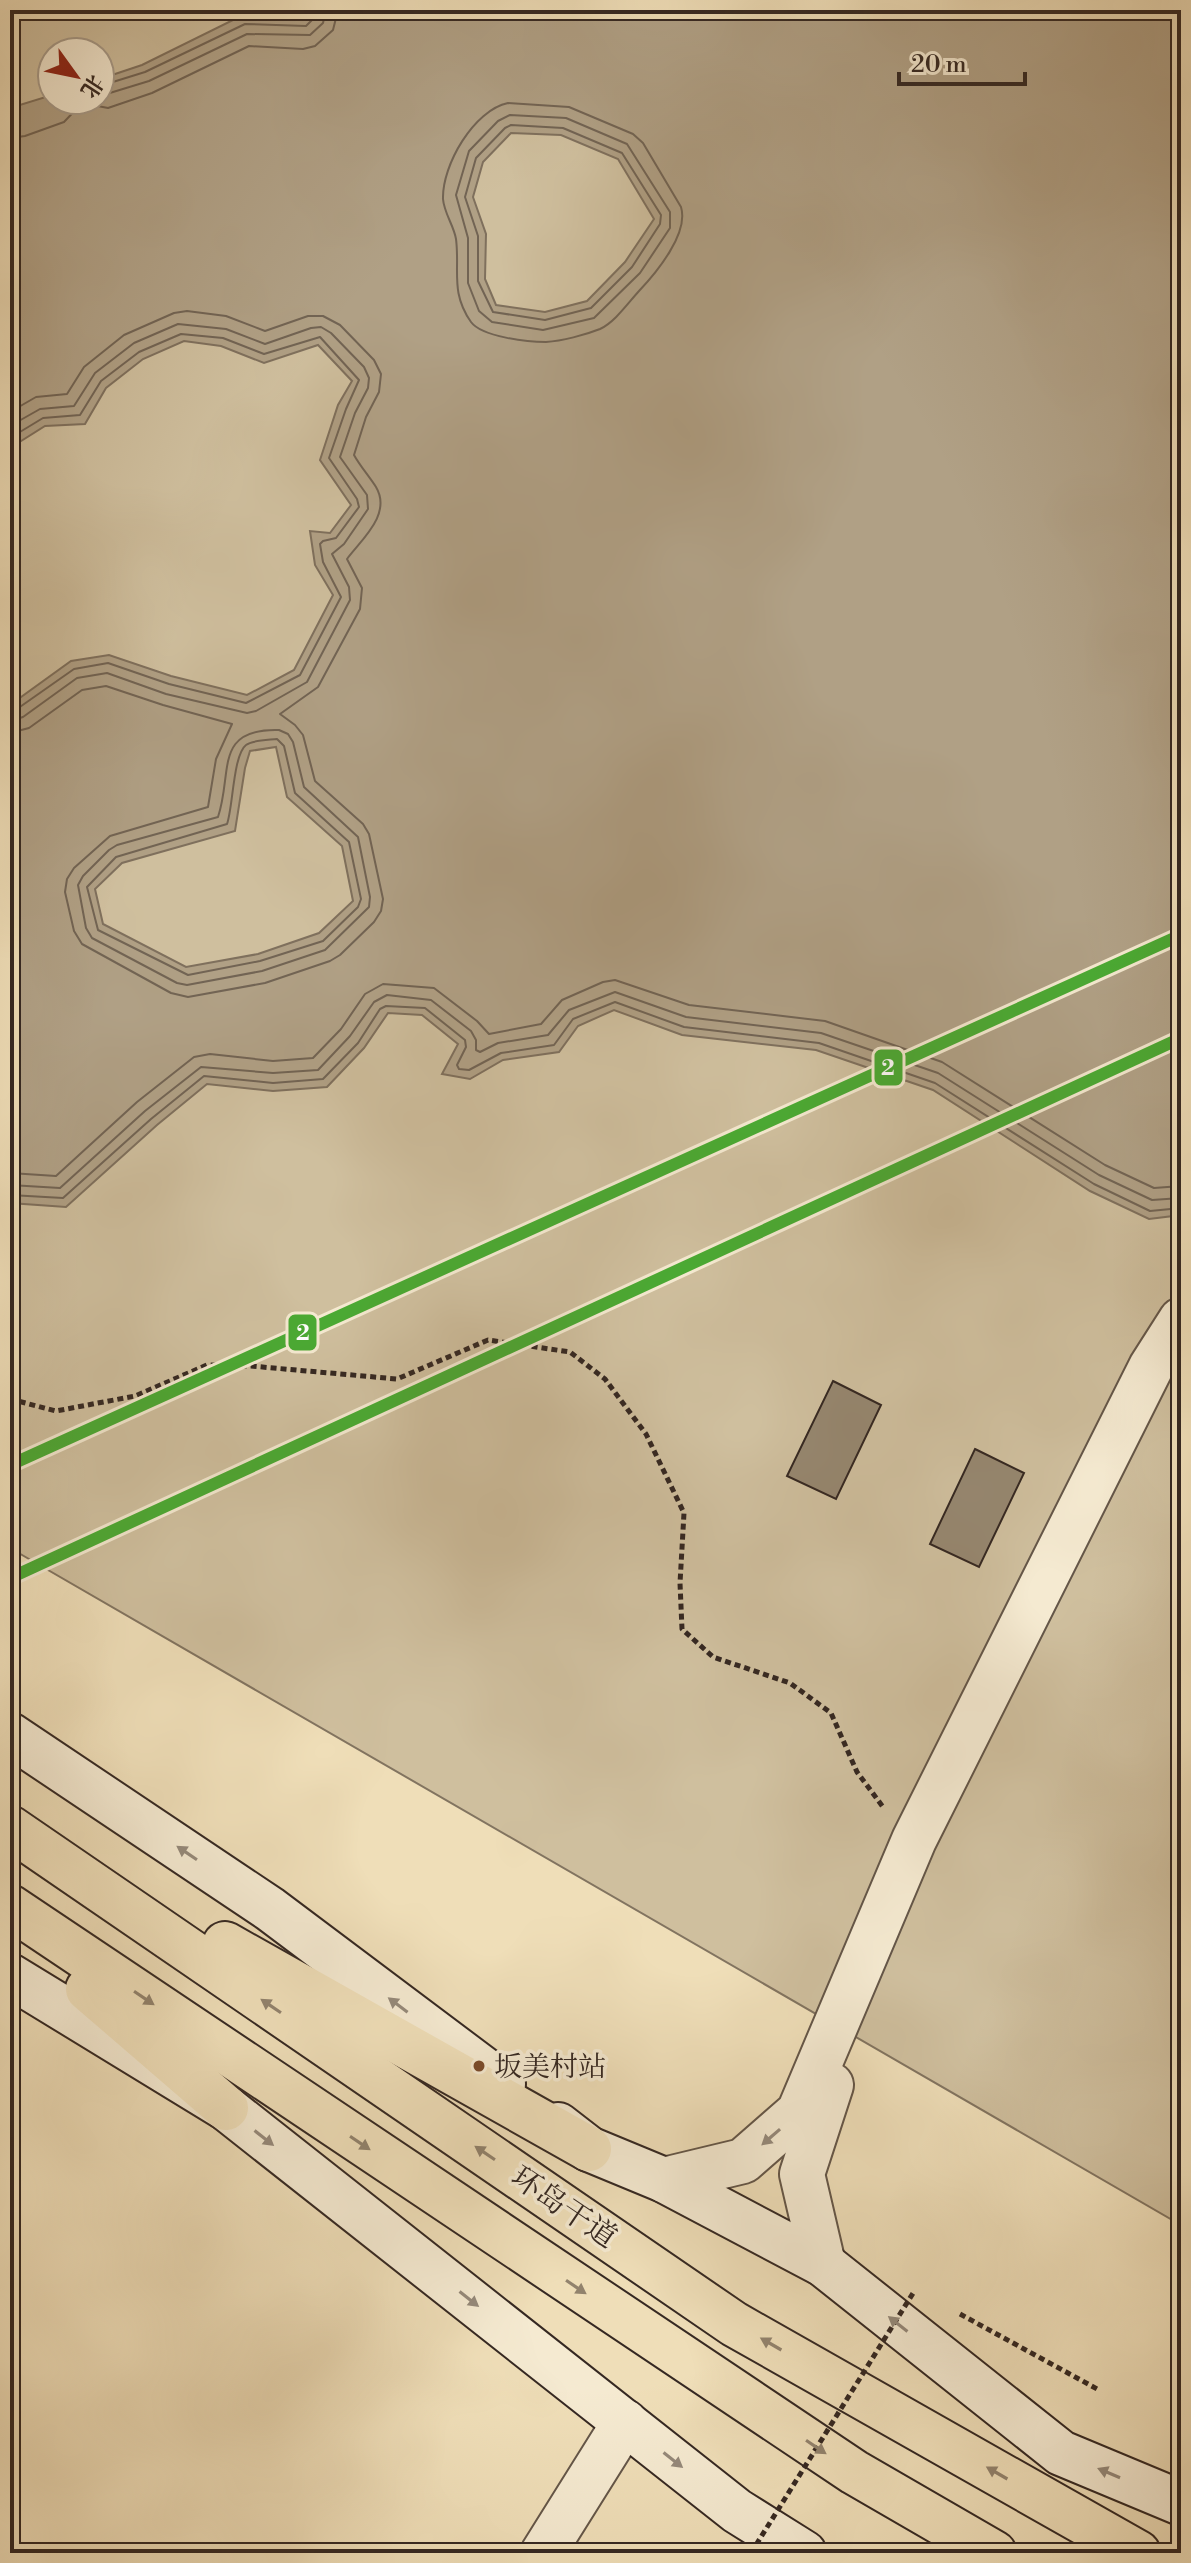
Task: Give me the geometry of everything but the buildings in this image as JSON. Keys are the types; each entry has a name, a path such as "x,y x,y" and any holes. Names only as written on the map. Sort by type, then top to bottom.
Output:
{"highway":[{"path":"10,1826 589,2149"},
{"name":"环岛干道","path":"10,1826 734,2324 1138,2553"},
{"name":"环岛干道","path":"10,1907 854,2472 994,2553"},
{"path":"10,1923 226,2108"}],"main road":[{"path":"664,2180 743,2161 799,2112 914,1840 1144,1380 1181,1320"},
{"path":"823,2264 802,2174 823,2103 930,1847 1008,1688 1181,1355"},
{"path":"10,1735 270,1909 589,2149 664,2180 823,2264 1061,2453 1181,2503"},
{"path":"10,1976 226,2108 737,2511 804,2553"},
{"path":"543,2553 625,2422"}],"path":[{"path":"10,1399 56,1411 135,1396 207,1365 397,1379 488,1340 570,1352 605,1379 646,1434 684,1513 680,1583 682,1629 713,1657 790,1683 831,1713 857,1772 892,1819 914,1840"},
{"path":"751,2553 915,2290 928,2297"},
{"path":"955,2311 1099,2390"}],"shaded area":[{"path":"10,10 1181,10 1181,2225 10,1548"}],"water":[{"path":"310,10 1181,10 1181,1215 1149,1219 1090,1191 933,1090 816,1050 682,1035 614,1010 578,1026 559,1052 503,1060 470,1079 442,1074 458,1044 422,1015 388,1013 364,1048 327,1087 273,1091 207,1084 66,1207 10,1203 10,705 71,661 109,655 171,676 247,695 294,670 333,595 315,565 310,531 330,533 351,505 320,460 338,405 352,381 318,345 264,363 221,346 184,341 143,359 106,388 85,424 45,426 10,448 10,108 36,100 36,116 116,116 116,74 142,65 243,15 303,19","holes":["511,133 561,135 618,159 654,219 625,262 587,301 545,312 496,305 485,279 486,234 473,197 483,162","276,747 287,797 342,846 353,901 319,933 258,954 186,967 103,924 95,889 122,863 235,831 250,751"]}],"transit line":[{"name":"2","path":"10,1465 1181,935"},
{"name":"2","path":"10,1578 1181,1038"}],"place":[{"name":"坂美村站","path":"479,2066"}]}
